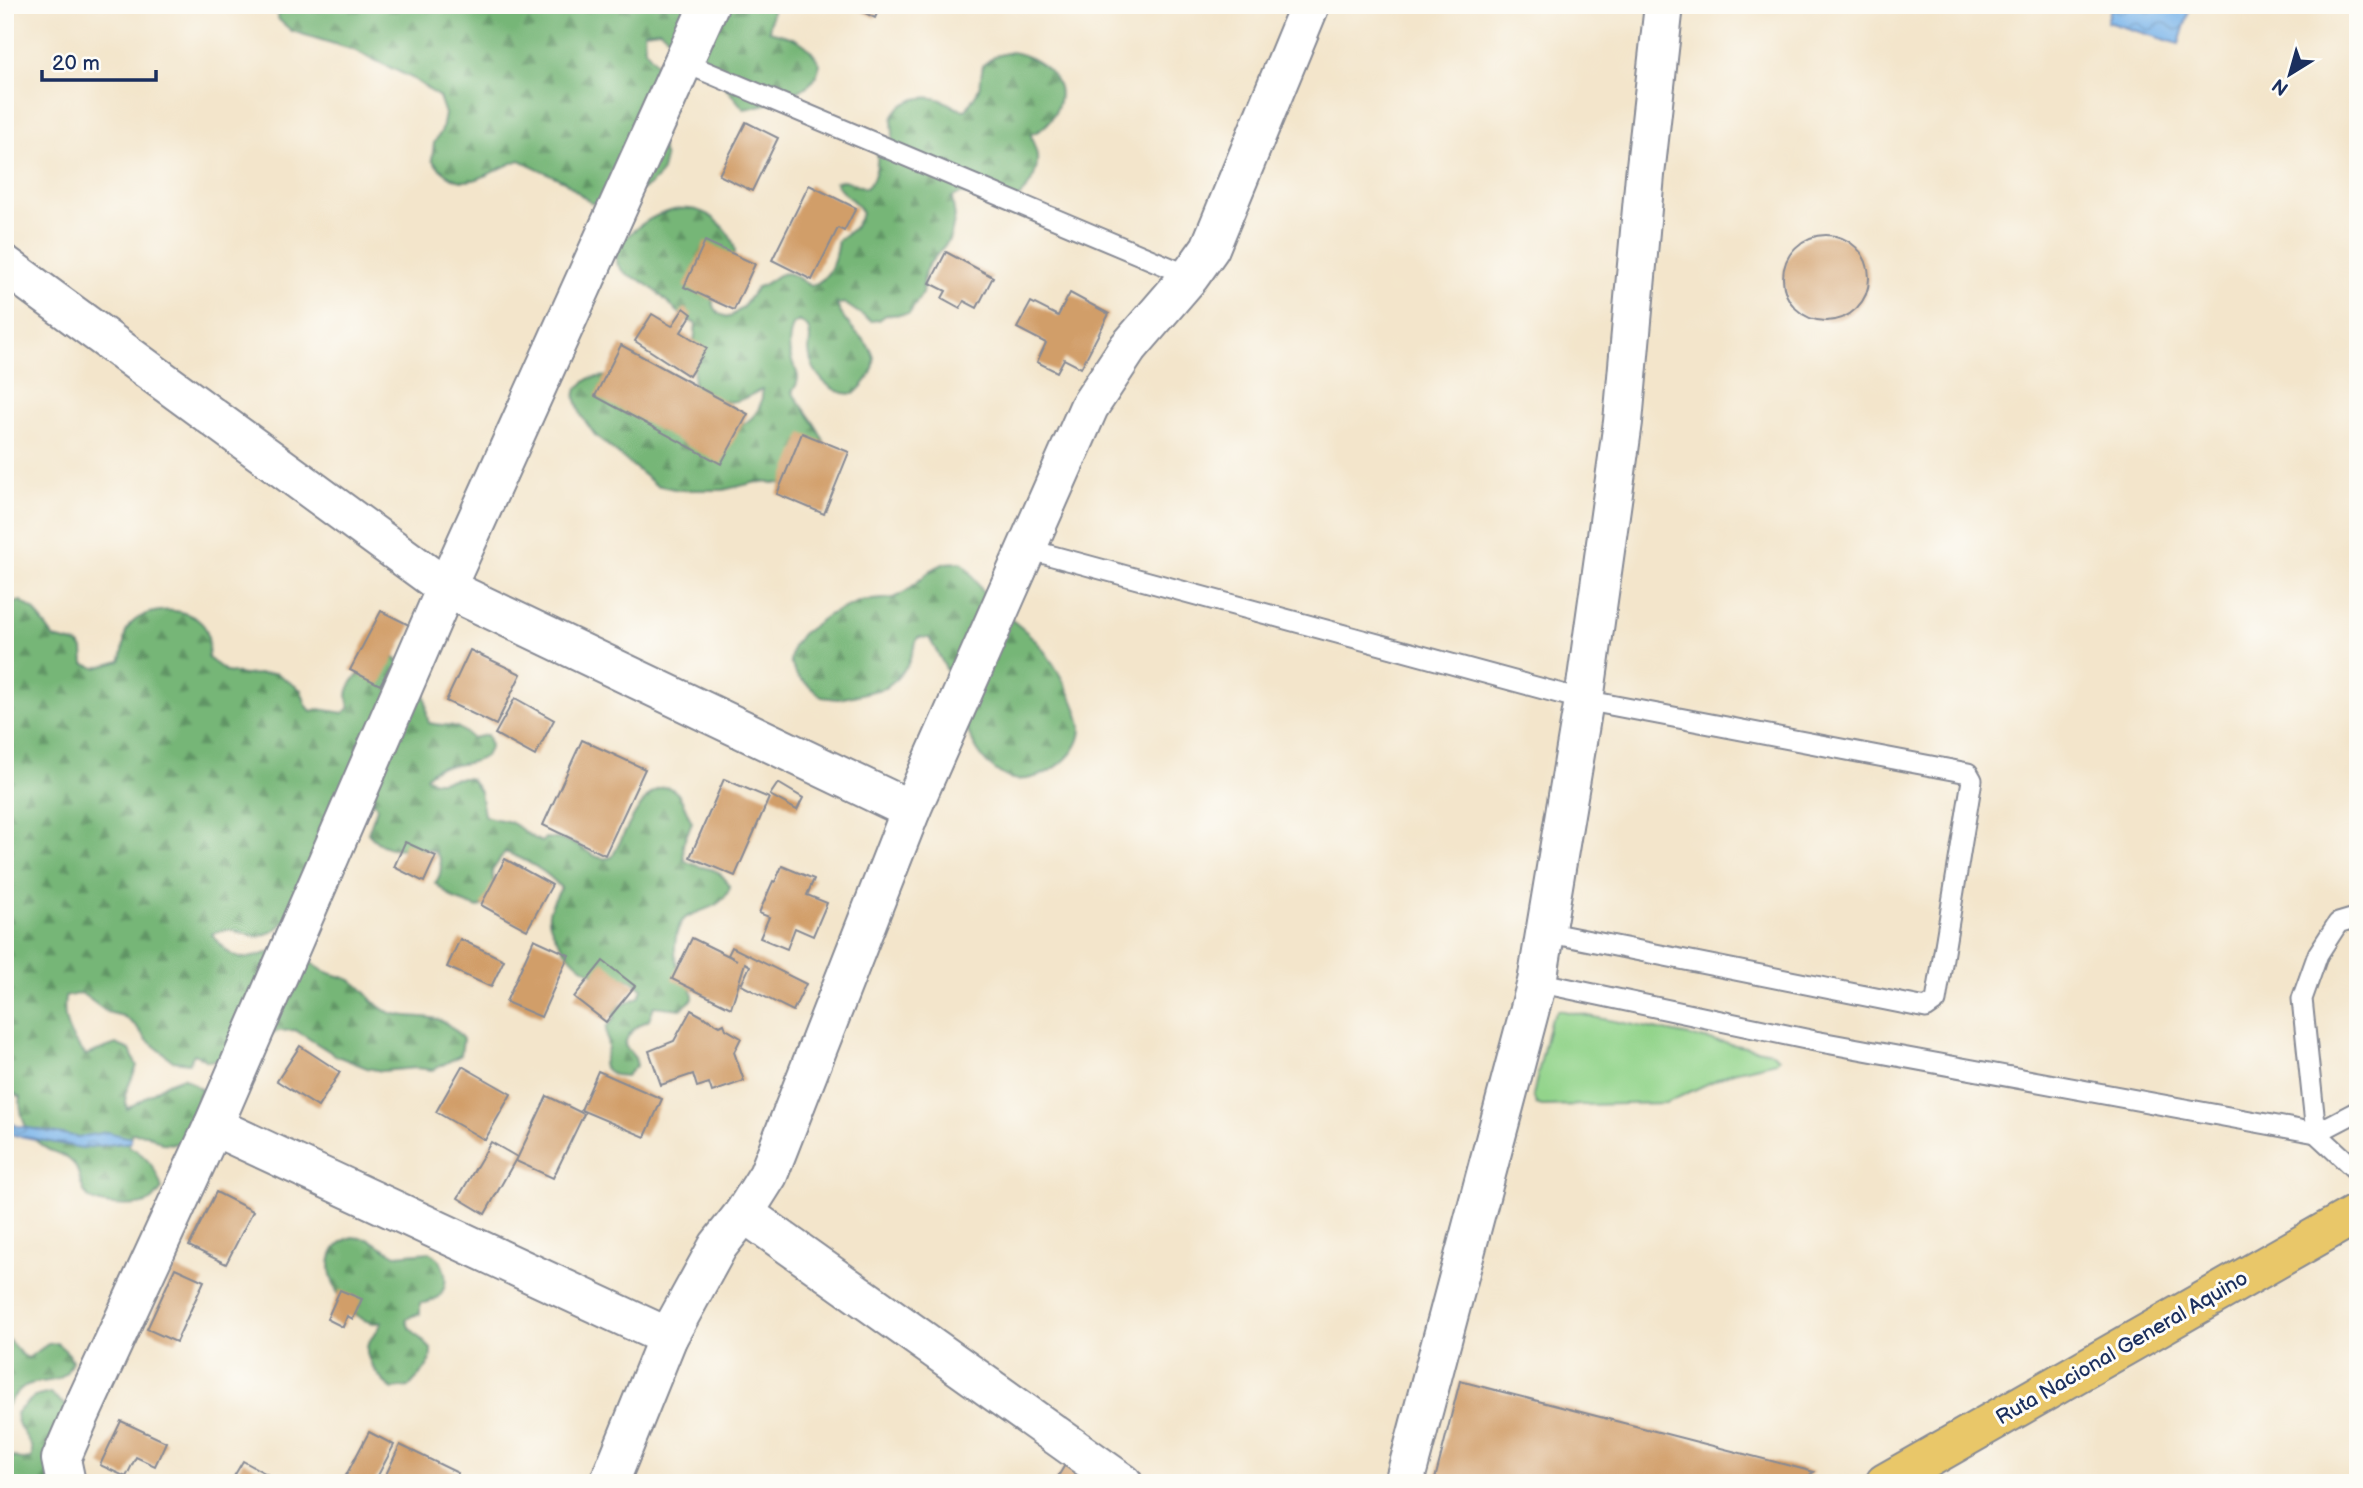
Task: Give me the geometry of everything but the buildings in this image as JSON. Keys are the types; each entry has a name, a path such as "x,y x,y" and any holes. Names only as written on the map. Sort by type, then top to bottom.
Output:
{"highway":[{"name":"Ruta Nacional General Aquino","path":"1885,1483 2358,1213"}],"street":[{"path":"66,1483 61,1459 213,1126 446,588 709,5"},
{"path":"609,1483 668,1337 718,1246 744,1213 768,1175 911,810 1089,407 1128,348 1191,276 1210,248 1310,5"},
{"path":"1404,1483 1537,982 1584,700 1623,422 1645,175 1664,5"},
{"path":"5,265 446,588 911,810"},
{"path":"213,1126 668,1337"},
{"path":"744,1213 1123,1483"}],"lane":[{"path":"683,62 1191,276"},
{"path":"1027,549 1584,700 1969,773 1972,780 1936,1001 1926,1008 1545,932"},
{"path":"2316,1133 2302,999 2318,954 2338,923 2358,917"},
{"path":"1537,982 1828,1043 2316,1133 2358,1172"},
{"path":"2316,1133 2358,1111"}],"green space":[{"path":"274,5 580,5 613,9 617,5 773,5 769,31 799,41 820,64 814,80 800,90 744,109 722,83 660,30 644,32 645,49 664,73 660,143 665,158 661,174 650,185 622,200 607,204 591,203 564,181 520,160 474,180 454,179 432,160 434,143 442,130 445,114 439,97 412,78 354,50 292,31 279,20"},
{"path":"1011,52 1024,55 1042,65 1056,80 1059,88 1058,104 1051,120 1031,134 1037,166 1031,183 1012,203 995,211 964,193 952,198 955,217 950,239 925,271 922,294 909,314 886,315 871,321 844,303 837,305 873,356 874,366 868,379 854,394 838,391 824,382 811,359 808,328 799,321 793,325 789,350 798,381 792,392 824,442 791,484 757,482 723,490 679,490 656,485 595,435 581,415 575,397 577,388 590,378 606,376 734,429 752,418 761,403 762,389 742,399 728,402 693,388 692,364 696,324 652,288 621,269 617,262 616,249 626,238 638,227 665,212 679,209 707,214 720,224 734,245 735,253 711,296 717,311 730,317 743,307 757,287 781,274 793,275 811,286 818,283 828,273 834,261 838,240 854,228 862,214 836,182 844,180 866,188 876,172 877,152 891,141 892,119 899,108 910,101 928,97 966,110 979,89 983,65 995,56"},
{"path":"961,562 989,600 1040,646 1061,677 1077,711 1081,733 1077,744 1060,764 1037,777 1010,778 993,768 980,755 966,726 951,679 929,638 918,637 907,666 885,688 838,699 822,697 797,676 790,661 793,646 802,634 828,615 860,601 894,598 931,570 945,563"},
{"path":"21,601 34,610 54,638 78,644 83,649 84,664 96,668 120,661 127,629 137,619 146,614 167,610 188,614 206,629 209,641 208,658 227,672 244,675 276,673 301,690 311,711 319,709 343,713 350,708 347,699 352,683 357,676 388,654 410,672 420,685 426,700 429,723 455,726 472,738 487,735 490,745 483,758 438,768 426,777 437,781 471,779 480,792 484,815 512,823 542,842 545,838 560,840 575,844 597,857 612,857 647,797 667,787 682,800 692,822 683,844 684,860 715,870 730,887 724,898 685,918 678,929 675,944 677,964 693,993 693,999 681,1009 654,1006 649,1020 633,1030 626,1041 625,1046 637,1065 626,1076 614,1075 604,1068 603,1064 608,1048 606,1027 615,1018 613,1013 618,1007 639,997 642,988 622,977 591,972 577,963 563,947 549,920 552,903 561,888 536,867 505,852 492,871 493,901 478,908 454,899 435,883 440,875 441,865 435,852 391,848 376,841 368,833 377,808 374,800 299,910 274,931 259,937 227,929 212,934 234,956 254,957 274,951 297,954 324,971 354,982 385,1011 446,1023 463,1039 461,1055 433,1070 416,1068 382,1071 337,1056 295,1030 279,1031 251,1041 224,1059 208,1061 194,1054 189,1063 173,1061 123,1016 107,1012 81,993 65,997 68,1029 86,1055 116,1044 130,1050 137,1066 125,1094 127,1109 168,1083 183,1077 210,1095 194,1140 179,1144 162,1143 147,1134 131,1133 129,1146 150,1164 160,1182 162,1189 152,1200 129,1205 110,1205 93,1200 85,1193 73,1163 65,1156 42,1146 31,1134 24,1121 20,1097 5,1088 5,605"},
{"path":"1558,1010 1771,1052 1779,1058 1776,1062 1733,1072 1666,1103 1542,1106 1536,1104 1533,1095 1550,1021"},
{"path":"352,1237 368,1239 396,1255 430,1252 443,1266 443,1291 438,1297 420,1303 420,1314 406,1320 409,1327 431,1349 430,1361 409,1387 393,1389 379,1377 369,1358 367,1347 382,1322 370,1322 357,1315 345,1304 336,1290 331,1274 331,1259 337,1246"},
{"path":"5,1336 28,1358 48,1344 57,1343 69,1354 72,1361 63,1376 53,1381 25,1386 5,1408"},
{"path":"50,1393 71,1410 71,1483 5,1483 5,1454 23,1460 31,1459 32,1453 16,1413 34,1397"}],"water":[{"path":"2112,5 2168,5 2189,11 2179,44 2107,22"},
{"path":"5,1120 17,1126 79,1137 107,1132 131,1138 131,1142 82,1148 14,1135 5,1130"}]}
